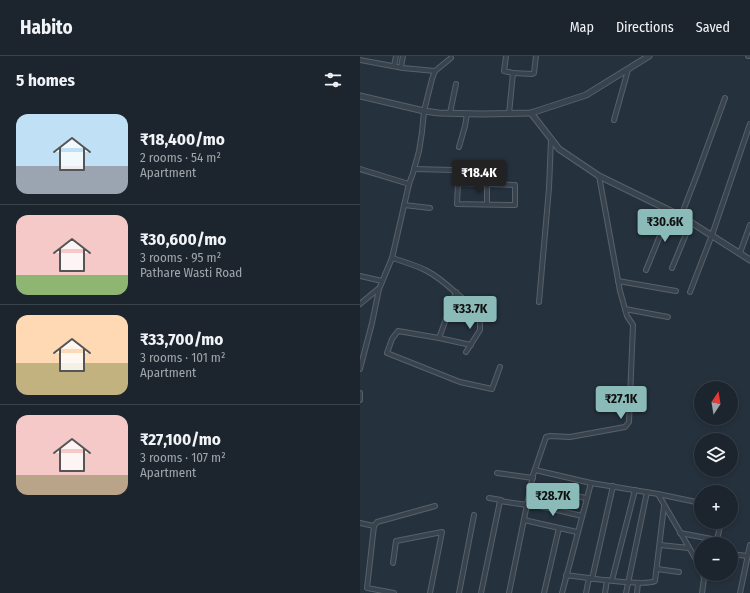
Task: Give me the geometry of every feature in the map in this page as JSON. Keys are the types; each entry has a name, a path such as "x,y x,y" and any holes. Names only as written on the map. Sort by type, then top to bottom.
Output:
{"street":[{"path":"394,66 396,56"},
{"path":"401,67 403,56"},
{"path":"506,56 504,71 532,74 534,73 536,56"},
{"path":"360,96 424,111 467,114 531,113 586,95 649,56"},
{"path":"360,368 379,289 392,258 409,184 414,169 422,132 424,111 435,71 451,58"},
{"path":"360,60 435,71"},
{"path":"614,120 628,70"},
{"path":"509,114 513,73"},
{"path":"450,113 456,84"},
{"path":"681,216 725,98"},
{"path":"531,113 559,149 599,176 681,216 750,260"},
{"path":"459,147 467,114"},
{"path":"690,292 712,235 750,124"},
{"path":"539,302 549,188 551,139"},
{"path":"360,169 409,184"},
{"path":"414,169 453,170 457,173 457,204 515,205 515,185 458,183"},
{"path":"509,593 533,478 546,437 576,436 625,427 629,422 634,328 625,309 618,281 599,176"},
{"path":"487,184 487,204"},
{"path":"404,205 430,208"},
{"path":"646,270 670,210"},
{"path":"672,268 691,222"},
{"path":"740,253 750,225"},
{"path":"392,258 414,265 434,274 474,307 480,315 480,330 466,352"},
{"path":"360,276 382,281"},
{"path":"618,281 676,291"},
{"path":"360,304 366,301 379,289"},
{"path":"439,338 456,292"},
{"path":"625,309 668,317"},
{"path":"471,344 398,331 386,353 460,382 492,389 500,366"},
{"path":"360,393 360,400"},
{"path":"535,470 591,483 694,502"},
{"path":"497,473 533,478"},
{"path":"562,593 591,483"},
{"path":"586,593 613,486"},
{"path":"531,487 586,498"},
{"path":"612,580 635,490"},
{"path":"626,593 647,492"},
{"path":"658,494 694,556"},
{"path":"489,498 527,504 582,516"},
{"path":"481,593 499,503 502,500"},
{"path":"566,575 638,583 655,581 665,505"},
{"path":"394,593 367,588 374,526 376,522 434,506"},
{"path":"459,593 474,515"},
{"path":"524,520 577,532"},
{"path":"360,523 374,526"},
{"path":"544,593 559,528"},
{"path":"393,563 396,541 442,532 430,593"},
{"path":"680,533 696,537"},
{"path":"660,545 689,548"},
{"path":"740,593 750,545"},
{"path":"738,555 747,556"},
{"path":"657,569 679,572"},
{"path":"605,593 607,580"},
{"path":"702,593 704,581"},
{"path":"637,593 638,583"}]}
